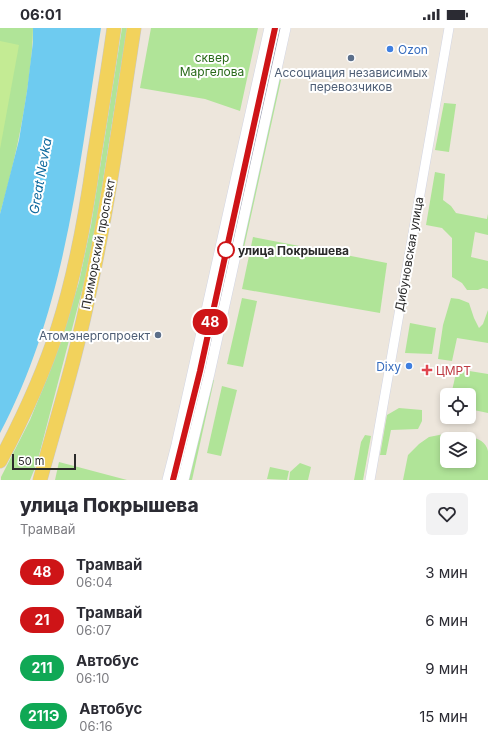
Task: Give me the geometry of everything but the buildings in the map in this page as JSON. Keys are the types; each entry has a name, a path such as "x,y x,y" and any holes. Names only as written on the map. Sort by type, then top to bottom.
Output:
{"main road":[{"name":"Приморский проспект","path":"0,461 23,417 43,368 58,328 71,279 84,223 114,28"},
{"name":"Приморский проспект","path":"40,480 76,349 91,285 103,226 134,28"},
{"path":"169,480 197,362 271,28"},
{"path":"182,480 208,373 284,28"}],"street":[{"name":"Дибуновская улица","path":"370,480 449,28"}],"green space":[{"path":"0,28 33,28 27,94 21,129 0,214"},
{"path":"122,28 127,28 96,225 84,283 37,463 30,480 1,480 1,477 30,420 50,371 79,282 91,225"},
{"name":"сквер Маргелова","path":"151,28 258,28 240,111 205,99 140,88"},
{"path":"0,41 19,45 0,149"},
{"path":"276,78 281,80 243,252 238,250"},
{"path":"444,103 456,104 449,152 435,150"},
{"path":"435,172 445,174 443,200 451,206 456,213 487,219 488,214 488,235 475,232 471,257 488,261 488,289 483,288 478,290 467,290 462,283 452,277 452,238 442,228 426,225"},
{"path":"253,237 387,263 380,313 242,289"},
{"path":"242,298 257,301 243,367 227,364"},
{"path":"451,298 469,303 479,328 483,324 488,310 488,343 457,338 452,361 438,359 443,325"},
{"path":"410,323 436,328 432,354 405,353"},
{"path":"457,369 488,374 488,413 476,410 476,388 453,388"},
{"path":"209,380 214,380 192,480 185,480"},
{"path":"222,386 237,390 221,456 207,453"},
{"path":"399,408 422,410 422,421 418,429 391,430 386,455 380,455 387,415"},
{"path":"365,435 371,436 363,480 354,480 361,442"},
{"path":"440,435 440,468 476,468 476,438 482,441 486,445 488,451 488,480 403,480 408,455 429,437"},
{"path":"59,462 127,480 55,480"},
{"path":"300,463 311,467 308,480 289,480 290,472"},
{"path":"270,467 289,471 287,480 267,479"}],"water":[{"name":"Great Nevka","path":"33,28 101,28 77,184 55,286 41,337 22,386 0,433 0,214 19,140 27,91 33,42"}],"tram line":[{"name":"48","path":"173,480 200,371 216,292 275,28"},
{"path":"177,480 204,372 280,28"}],"place":[{"name":"Ozon","path":"390,49"},
{"name":"Ассоциация независимых перевозчиков","path":"351,58"},
{"name":"улица Покрышева","path":"226,250"},
{"name":"Атомэнергопроект","path":"158,335"},
{"name":"Dixy","path":"409,366"},
{"name":"ЦМРТ","path":"427,370"}]}
